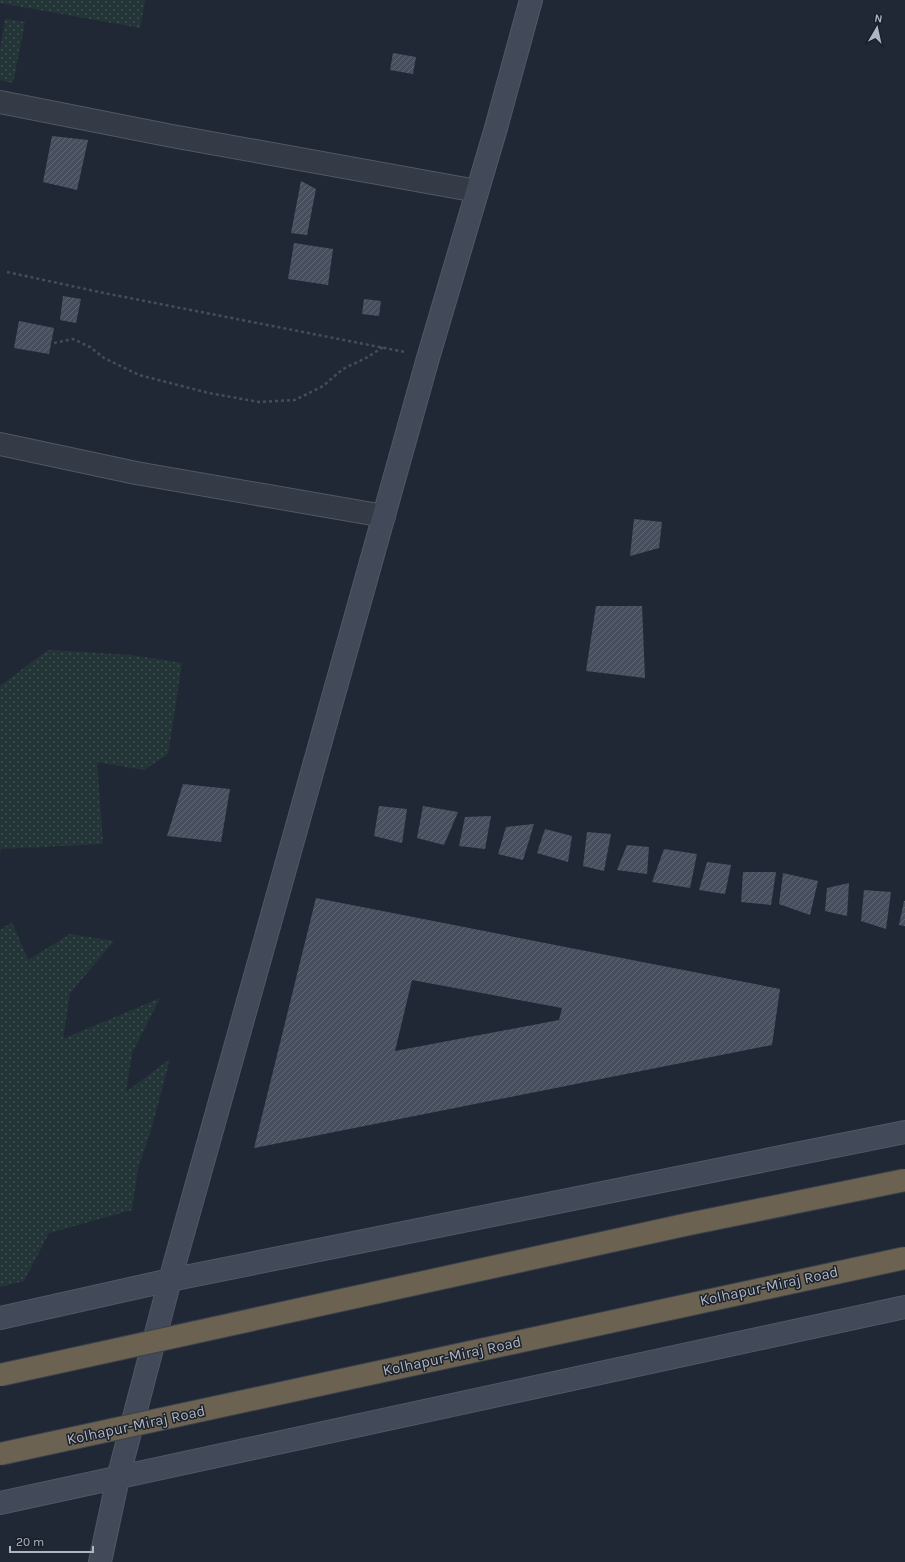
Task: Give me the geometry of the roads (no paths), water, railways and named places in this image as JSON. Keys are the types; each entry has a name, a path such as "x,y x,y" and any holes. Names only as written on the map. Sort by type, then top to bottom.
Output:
{"highway":[{"path":"0,1375 689,1224 905,1180"},
{"name":"Kolhapur-Miraj Road","path":"0,1454 905,1258"}],"main road":[{"path":"100,1562 118,1478 170,1280 428,358 478,191 531,0"},
{"path":"0,1318 170,1280 905,1132"},
{"path":"0,1503 905,1306"}],"street":[{"path":"0,102 172,136 478,191"},
{"path":"0,444 136,473 384,516"}]}
